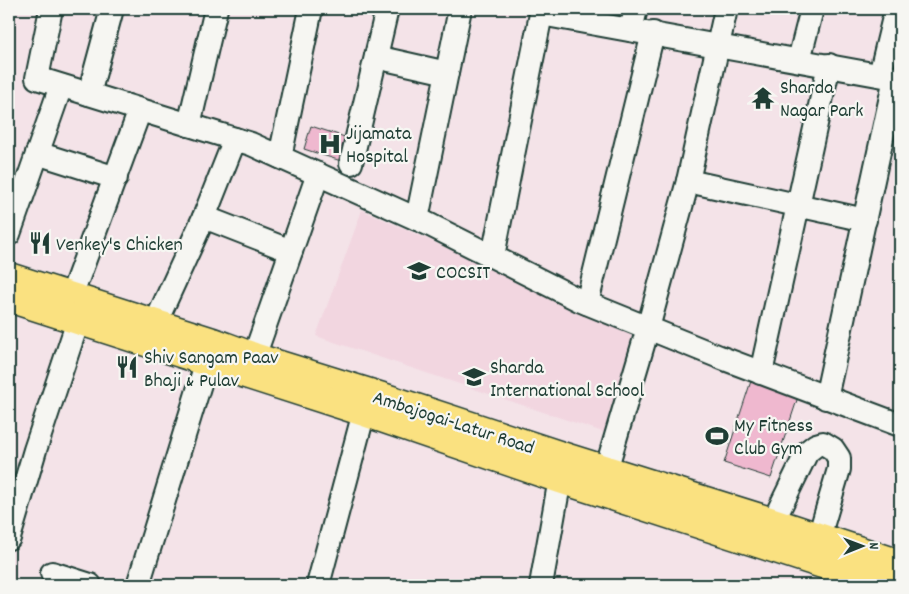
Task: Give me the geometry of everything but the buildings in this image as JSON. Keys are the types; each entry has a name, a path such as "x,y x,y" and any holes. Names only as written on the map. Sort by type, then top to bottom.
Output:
{"main road":[{"name":"Ambajogai-Latur Road","path":"9,276 74,309 207,361 364,412 564,469 606,470 819,537 872,576"},
{"name":"Ambajogai-Latur Road","path":"9,298 155,324 213,342 254,357 386,398 564,469 872,576 900,564"}],"street":[{"path":"51,9 37,78 251,144 417,218 587,303 760,373 900,425"},
{"path":"89,94 112,9"},
{"path":"189,125 216,9"},
{"path":"280,157 311,9"},
{"path":"351,163 387,9"},
{"path":"417,218 460,9"},
{"path":"606,470 648,328 688,181 726,9"},
{"path":"799,60 812,9"},
{"path":"826,398 865,220 892,77 896,9"},
{"path":"493,256 542,11 640,24 718,45 892,77"},
{"path":"587,303 640,24"},
{"path":"376,56 447,73"},
{"path":"760,373 829,66"},
{"path":"9,234 61,86"},
{"path":"9,538 74,309 140,110"},
{"path":"155,324 204,217 235,139"},
{"path":"37,153 116,178"},
{"path":"254,357 318,174"},
{"path":"688,181 865,220"},
{"path":"204,217 291,251"},
{"path":"138,585 207,361"},
{"path":"318,585 364,412"},
{"path":"773,522 807,452 816,445 823,443 833,449 839,458 839,469 819,537"},
{"path":"540,585 564,469"},
{"path":"52,573 90,585"}],"shaded area":[{"name":"COCSIT","path":"362,210 634,332 606,433 316,336"}],"place":[{"name":"Sharda Nagar Park","path":"763,98"},
{"name":"Jijamata Hospital","path":"330,144"},
{"name":"Venkey's Chicken","path":"40,243"},
{"name":"COCSIT","path":"419,271"},
{"name":"Shiv Sangam Paav Bhaji & Pulav","path":"127,367"},
{"name":"Sharda International School","path":"474,377"},
{"name":"My Fitness Club Gym","path":"717,436"}]}
